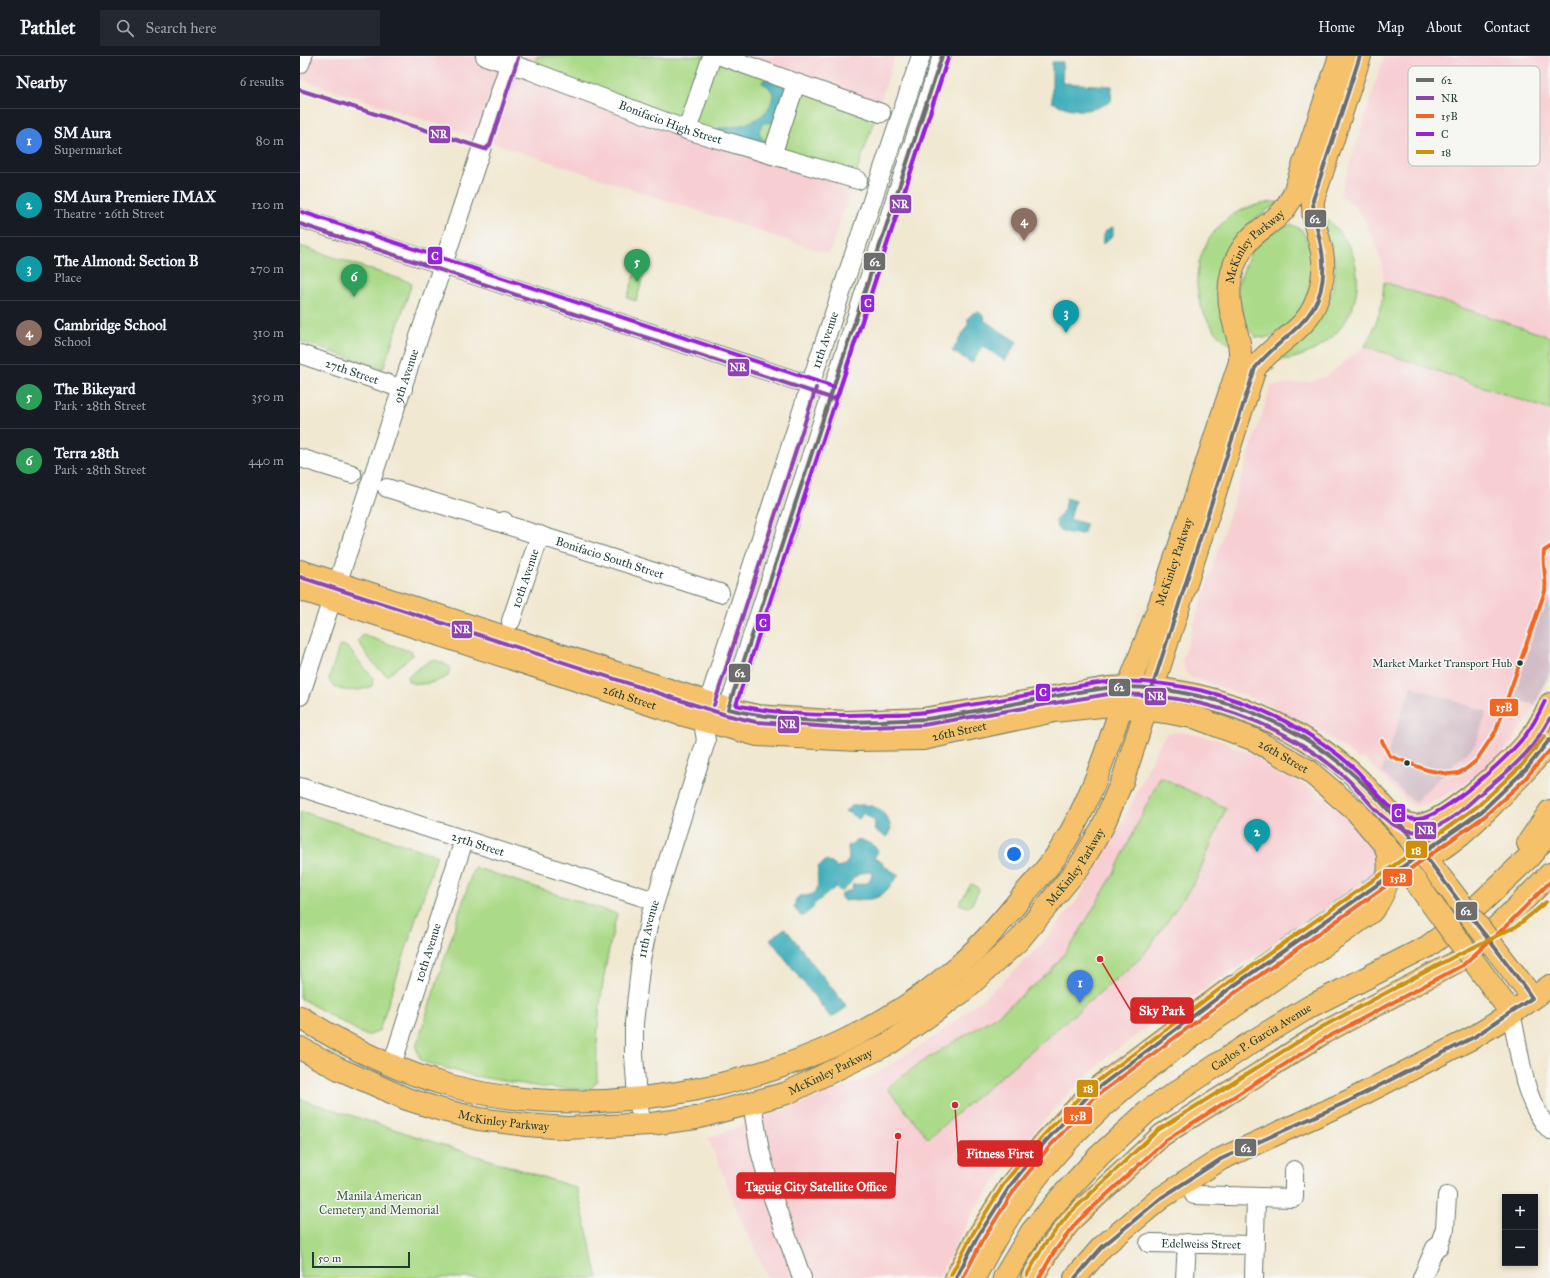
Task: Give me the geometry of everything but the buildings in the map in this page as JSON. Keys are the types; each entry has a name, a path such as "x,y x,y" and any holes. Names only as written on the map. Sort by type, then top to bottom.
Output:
{"main road":[{"name":"McKinley Parkway","path":"300,1017 350,1046 392,1065 450,1086 485,1094 558,1101 637,1098 690,1091 771,1071 844,1041 903,1009 949,975 1002,922 1059,853 1081,814 1098,775 1125,696 1159,605 1240,362 1239,337 1229,296 1234,267 1247,242 1280,214 1293,196 1340,56"},
{"name":"McKinley Parkway","path":"300,1048 339,1069 407,1099 442,1110 479,1119 567,1128 642,1125 696,1118 787,1093 890,1043 962,992 1019,940 1079,867 1102,828 1123,779 1255,368 1263,357 1285,340 1306,320 1319,294 1323,266 1313,220 1313,200 1360,56"},
{"path":"1269,222 1280,220 1301,224 1318,238"},
{"path":"1235,325 1242,334 1257,342 1274,343 1285,340"},
{"name":"26th Street","path":"300,571 335,591 757,735 858,740 922,739 1125,696 1149,699 1217,701 1261,717 1303,738 1354,776 1391,816 1429,863 1529,993"},
{"name":"26th Street","path":"300,589 335,591"},
{"name":"26th Street","path":"1149,699 1256,740 1283,755 1334,790 1357,812 1415,881 1507,1009"},
{"path":"1391,816 1406,824 1420,826 1432,822 1454,810 1506,766 1528,742 1550,704"},
{"path":"1429,863 1434,854 1484,814 1514,784 1550,742"},
{"path":"1489,895 1522,852 1550,811"},
{"name":"Carlos P. Garcia Avenue","path":"1004,1278 1032,1231 1060,1198 1099,1156 1148,1111 1247,1045 1311,1006 1427,947 1459,923 1489,895 1529,857 1550,832"},
{"path":"974,1278 999,1232 1040,1172 1067,1142 1120,1091 1195,1034 1372,911 1381,898 1388,878 1389,866 1384,843"},
{"path":"1032,1278 1049,1249 1073,1218 1162,1135 1324,1033 1460,960 1500,924 1550,874"},
{"path":"1075,1278 1102,1247 1161,1198 1221,1159 1351,1100 1474,1037 1507,1009 1529,993 1550,986"},
{"path":"956,1278 977,1238 1010,1186 1045,1142 1091,1093 1232,987"}],"street":[{"path":"300,64 303,56"},
{"name":"Bonifacio High Street","path":"485,56 511,60 687,130 858,180"},
{"path":"687,130 712,56"},
{"path":"721,56 881,113"},
{"name":"11th Avenue","path":"642,1125 637,1098 634,1023 637,987 650,917 713,720 810,386 921,56"},
{"name":"11th Avenue","path":"713,720 832,393 942,56"},
{"name":"9th Avenue","path":"300,696 511,60"},
{"path":"772,155 796,83"},
{"path":"300,218 832,393"},
{"name":"27th Street","path":"300,354 403,389"},
{"path":"300,458 352,474"},
{"name":"Bonifacio South Street","path":"387,488 503,522 718,592"},
{"name":"10th Avenue","path":"511,621 550,537"},
{"name":"25th Street","path":"300,787 655,901"},
{"name":"10th Avenue","path":"392,1065 464,840"},
{"path":"1507,1009 1524,1080 1543,1122 1550,1130"},
{"path":"752,1103 760,1151 773,1198 802,1278"},
{"path":"1194,1195 1294,1198 1294,1170"},
{"path":"1422,1278 1435,1248 1439,1246 1443,1235 1447,1196"},
{"path":"1254,1278 1256,1197"},
{"name":"Edelweiss Street","path":"1149,1243 1254,1244"},
{"path":"1185,1278 1187,1243"}],"shaded area":[{"path":"300,56 895,56 829,254 300,79"},
{"path":"1384,56 1550,56 1550,672 1528,719 1505,750 1487,767 1454,791 1426,804 1416,806 1409,803 1366,760 1363,758 1360,760 1317,729 1258,700 1192,678 1186,673 1182,661 1271,386 1313,381 1328,375 1365,346 1375,327 1382,307 1384,282 1382,263 1376,245 1362,215 1354,205 1340,196"},
{"path":"1550,578 1550,672 1535,705 1514,699"},
{"path":"1411,686 1487,712 1475,745 1414,802 1381,772"},
{"path":"1182,732 1216,739 1262,758 1319,793 1343,812 1372,847 1381,863 1376,876 1162,1017 1112,1053 1064,1098 1017,1151 975,1209 938,1278 768,1278 745,1228 708,1138 869,1078 939,1034 1005,980 1044,942 1078,899 1128,811 1159,744 1168,733"}],"green space":[{"path":"537,56 706,56 875,118 856,174 692,126 533,68"},
{"path":"1271,202 1284,203 1270,208 1257,217 1245,227 1234,242 1232,346 1217,334 1207,319 1200,302 1197,285 1198,267 1203,250 1213,234 1226,220 1241,210"},
{"path":"1318,212 1331,223 1346,241 1355,263 1357,281 1355,298 1350,314 1341,328 1329,340 1314,350 1297,357 1267,360 1292,347 1314,328 1321,318 1331,296 1335,272 1334,260 1329,240"},
{"path":"1292,225 1302,230 1314,262 1309,291 1303,308 1294,321 1272,336 1264,338 1256,337 1244,325 1237,287 1251,251 1278,227"},
{"path":"300,246 412,283 383,369 300,341"},
{"path":"639,262 647,265 636,301 627,298"},
{"path":"1384,282 1550,337 1550,410 1365,346 1379,315"},
{"path":"363,635 412,652 413,655 388,675 374,665 358,641"},
{"path":"343,645 348,648 373,678 372,686 361,690 347,690 335,687 331,684 329,679 339,647"},
{"path":"431,660 438,661 450,667 448,676 424,684 409,682 407,679 409,675"},
{"path":"1160,777 1226,808 1195,882 1142,957 928,1138 887,1088 920,1063 998,1015 1049,973 1074,941 1113,875"},
{"path":"300,811 437,855 379,1031 367,1036 300,998"},
{"path":"474,867 617,914 601,997 597,1039 597,1081 590,1090 541,1087 474,1076 421,1061 416,1047"},
{"path":"971,884 976,886 979,890 972,904 968,907 959,904"},
{"name":"Manila American Cemetery and Memorial","path":"300,1099 577,1188 598,1278 300,1278"}],"water":[{"path":"1052,62 1063,62 1062,83 1112,86 1111,101 1089,110 1074,110 1052,102"},
{"path":"764,79 787,87 775,122 763,123 759,131 761,138 769,142 768,147 717,132 719,128 727,128 745,124 754,120 768,109 772,102 773,93 768,86 762,83"},
{"path":"1113,227 1113,235 1103,244 1105,233 1108,229"},
{"path":"978,312 984,316 985,321 1017,342 1005,361 983,346 972,363 952,351 968,325 968,318 973,313"},
{"path":"1066,498 1075,501 1070,519 1086,524 1084,533 1082,534 1070,534 1057,528 1056,521 1064,510"},
{"path":"852,806 871,806 884,813 891,828 887,837 874,830 874,820 863,813 859,819 845,811"},
{"path":"862,840 873,845 878,851 874,858 883,863 882,865 899,875 885,891 876,898 844,901 840,896 845,892 852,890 853,884 866,883 870,879 872,872 860,874 856,876 841,892 836,887 813,905 814,907 802,917 794,908 796,899 800,896 813,894 816,891 818,867 827,860 837,867 845,865 849,859 848,846 856,841"},
{"path":"785,928 847,1007 831,1018 770,939"}],"tunnel":[{"path":"1232,987 1397,870"}],"transit line":[{"name":"62","path":"942,56 728,709 785,719 824,721 863,722 925,719 1083,691 1117,687 1161,689 1216,700 1238,707 1260,715 1301,736 1339,762 1356,777 1400,823 1532,998 1474,1037 1351,1100 1221,1159 1161,1198 1102,1247 1075,1278"},
{"name":"62","path":"1152,688 1255,368 1302,322 1311,311 1318,297 1322,281 1323,261 1314,215 1313,200 1360,56"},
{"name":"NR","path":"300,90 485,149 490,145 518,58"},
{"name":"NR","path":"300,224 834,399 838,395 948,58"},
{"name":"C","path":"948,58 736,705 754,709 791,713 848,715 905,714 942,710 1087,684 1145,682 1181,686 1245,703 1285,721 1323,743 1340,756 1356,770 1384,801 1400,814 1409,818 1418,819 1429,816 1443,808 1474,785 1504,758 1530,729 1545,701"},
{"name":"C","path":"302,212 834,387"},
{"name":"NR","path":"714,705 816,388"},
{"name":"15B","path":"1382,741 1390,756 1427,770 1449,774 1458,773 1476,761 1496,731 1545,591 1544,551 1550,547"},
{"name":"NR","path":"300,577 726,715 756,722 846,728 923,725 1109,694 1173,698 1204,705 1235,713 1293,739 1320,757 1352,783 1373,807 1389,822 1397,827 1413,831 1435,827 1447,821 1464,809 1507,772 1526,753 1535,743 1550,718"},
{"name":"18","path":"951,1275 972,1235 1005,1182 1041,1138 1087,1089 1229,982 1478,806 1523,764 1545,736"},
{"name":"62","path":"956,1278 977,1238 1010,1186 1045,1142 1091,1093 1232,987 1482,811 1527,768 1550,739"},
{"name":"15B","path":"963,1278 982,1241 1015,1189 1050,1146 1095,1097 1236,992 1485,816 1523,781 1550,750"},
{"name":"15B","path":"1039,1278 1054,1252 1077,1222 1166,1140 1326,1038 1463,965 1504,928 1550,882"},
{"name":"18","path":"1027,1275 1044,1245 1069,1214 1158,1130 1320,1028 1457,955 1517,926 1546,902"}],"place":[{"name":"Cambridge School","path":"1024,241"},
{"name":"The Bikeyard","path":"637,282"},
{"name":"Terra 28th","path":"354,297"},
{"name":"The Almond: Section B","path":"1066,333"},
{"name":"Market Market Transport Hub","path":"1520,663"},
{"name":"SM Aura Premiere IMAX","path":"1257,852"},
{"name":"Sky Park","path":"1100,959"},
{"name":"SM Aura","path":"1080,1003"},
{"name":"Fitness First","path":"955,1105"},
{"name":"Taguig City Satellite Office","path":"898,1136"}]}
